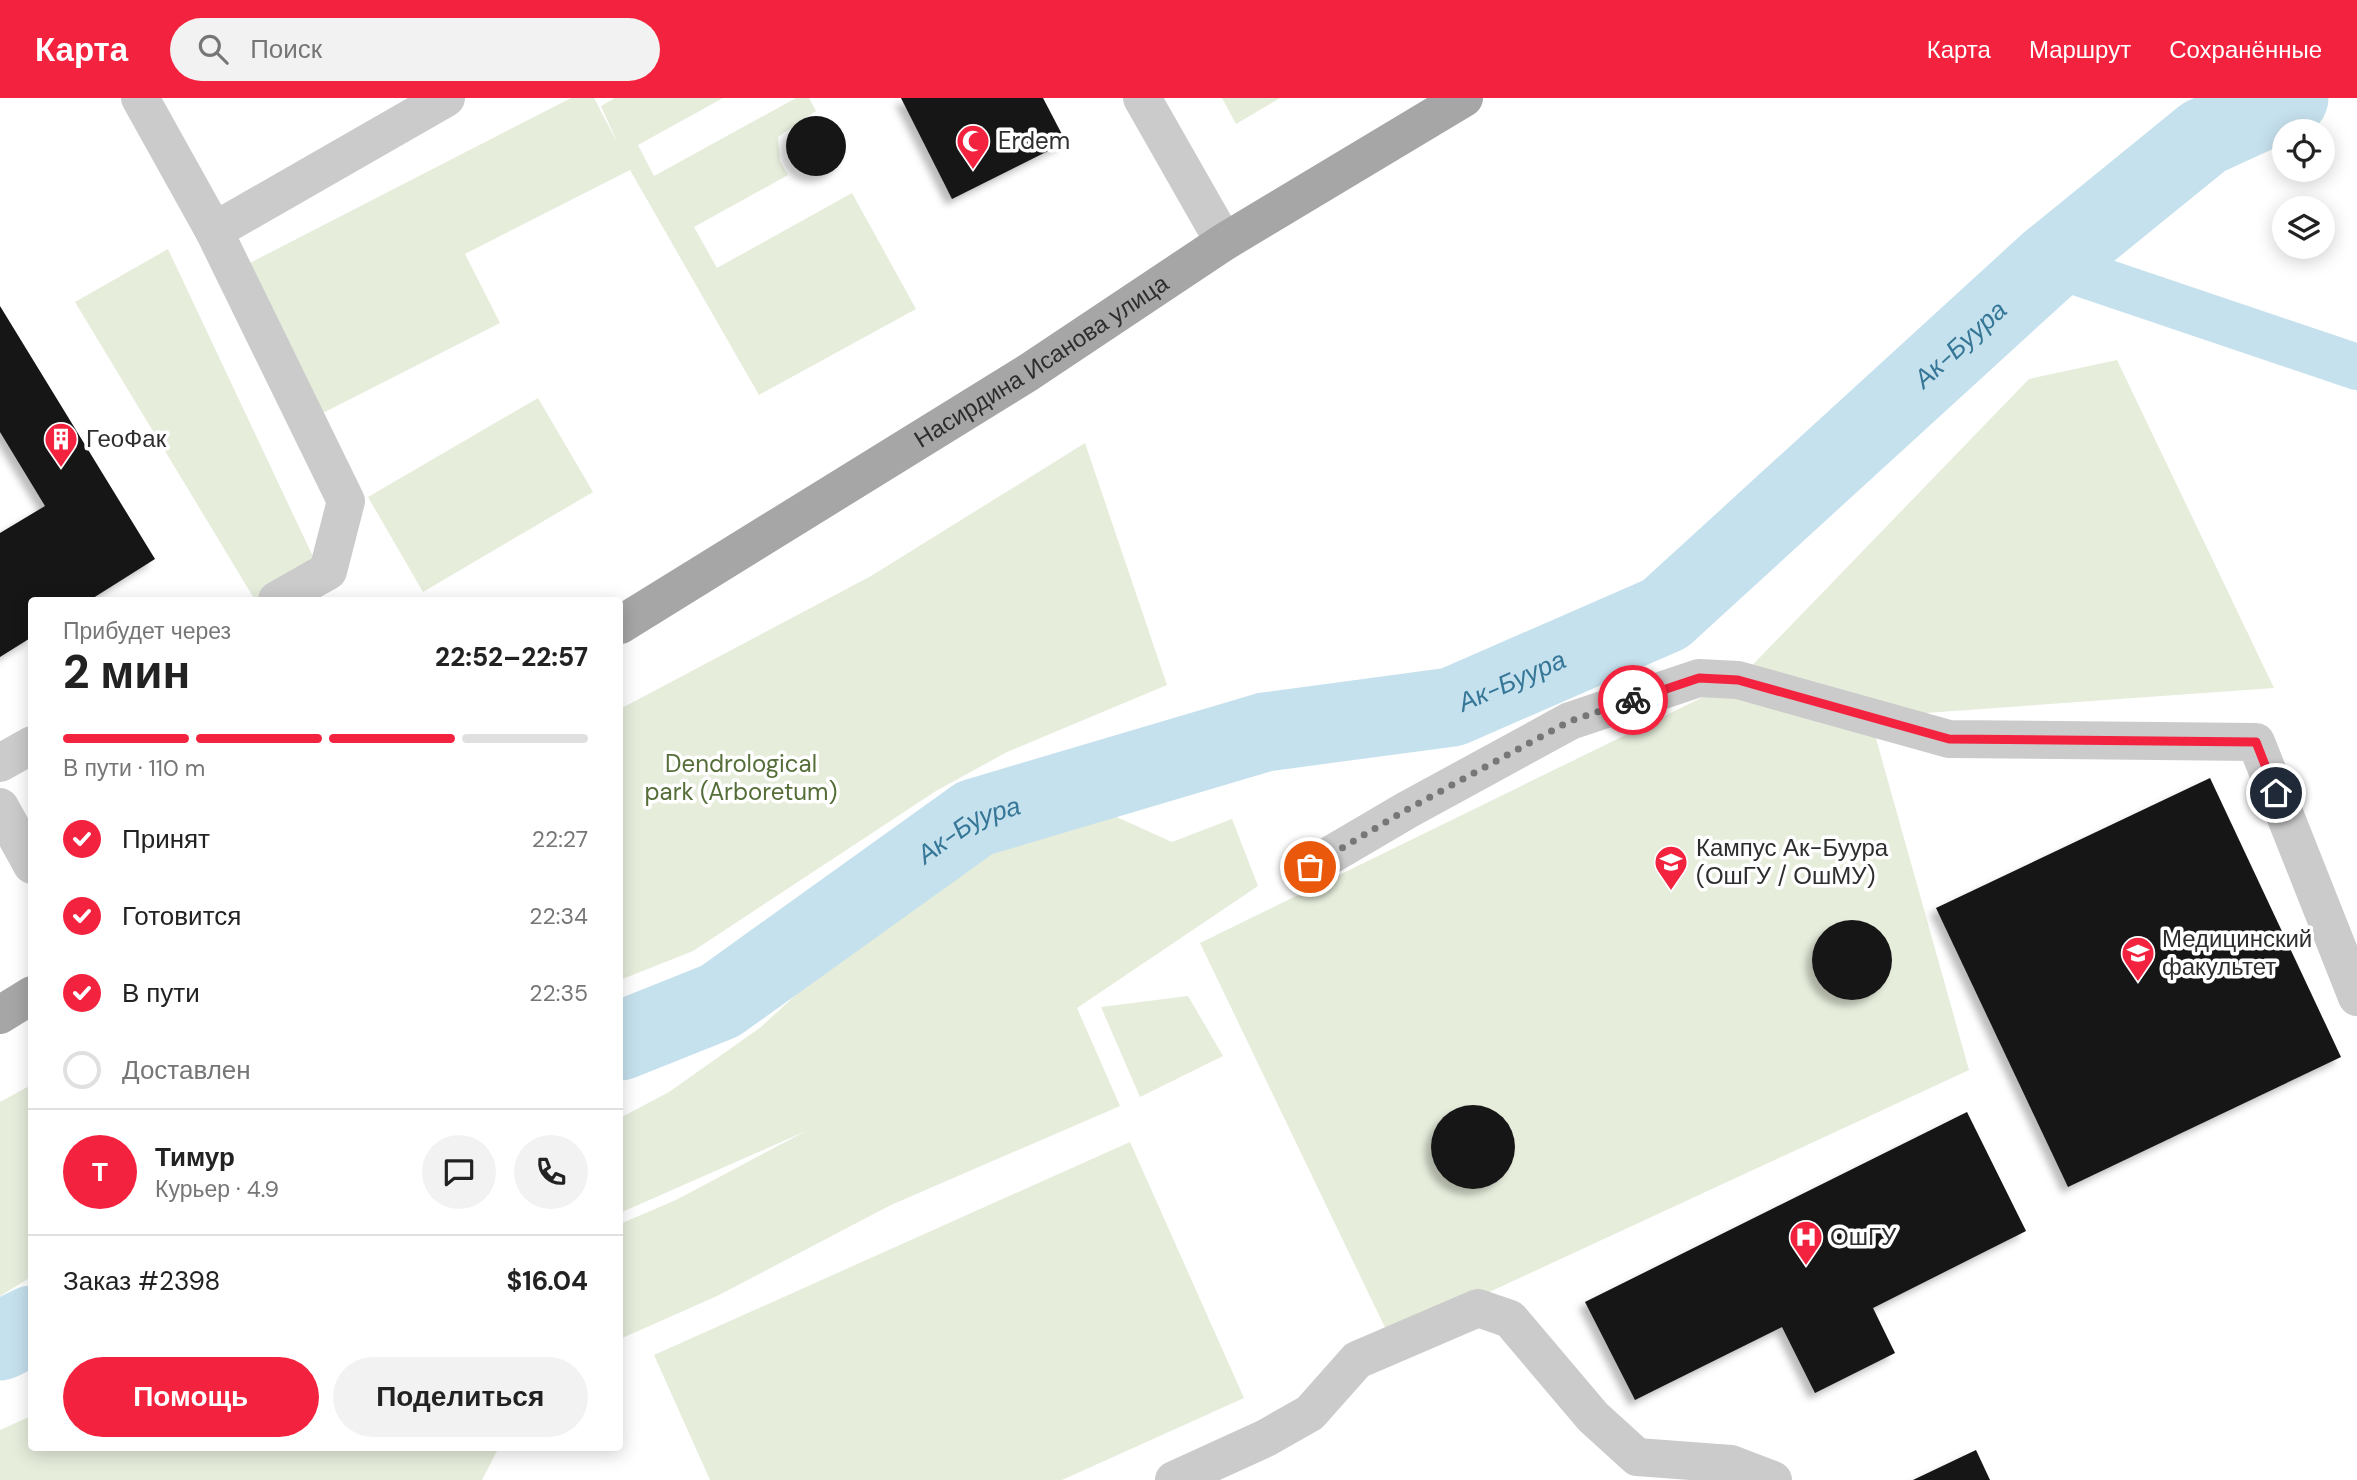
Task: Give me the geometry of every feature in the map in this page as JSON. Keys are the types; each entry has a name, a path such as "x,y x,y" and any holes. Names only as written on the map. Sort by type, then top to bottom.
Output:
{"main road":[{"name":"Насирдина Исанова улица","path":"623,623 1029,372 1224,242 1464,98"},
{"path":"0,1015 28,998"}],"street":[{"path":"140,98 214,231 346,501 328,571 282,597"},
{"path":"214,231 446,98"},
{"path":"1142,98 1224,242"},
{"path":"1310,867 1406,810 1570,721 1699,678 1738,680 1949,739 2256,742 2357,997"},
{"path":"0,764 28,747"},
{"path":"0,807 28,859"},
{"path":"1174,1480 1266,1438 1310,1413 1357,1360 1478,1308 1510,1319 1592,1417 1637,1457 1731,1464 1773,1480"}],"green space":[{"path":"571,98 594,98 618,144 601,106 615,98 723,98 638,145 654,176 796,98 809,98 816,111 778,137 780,161 788,175 694,227 717,268 852,193 916,309 759,395 630,170 465,254 500,323 315,417 240,268"},
{"path":"1222,98 1280,98 1236,124"},
{"path":"168,249 316,563 260,597 253,597 75,302"},
{"path":"2117,360 2274,688 1870,717 1969,1070 1390,1338 1200,943 1738,680 2029,379"},
{"path":"538,398 593,492 423,592 368,497"},
{"name":"Dendrological park (Arboretum)","path":"1085,443 1167,685 1007,752 936,791 693,951 623,979 623,707 871,576"},
{"path":"1090,805 1172,842 1232,819 1258,886 1077,1008 1120,1106 891,1205 717,1296 623,1338 623,1223 676,1200 806,1131 623,1212 623,1116 669,1092 761,1027 940,862"},
{"path":"1188,996 1223,1056 1140,1097 1101,1007"},
{"path":"28,1087 28,1279 0,1296 0,1102"},
{"path":"1130,1142 1244,1398 1062,1480 710,1480 654,1355"},
{"path":"28,1417 28,1451 497,1451 482,1480 0,1480 0,1430"}],"building":[{"name":"Erdem","path":"901,98 1043,98 1066,142 952,199"},
{"path":"810,116 822,116 841,129 846,146 844,158 833,171 822,176 810,176 791,163 786,152 786,140 799,121"},
{"name":"ГеоФак","path":"0,306 155,559 95,597 28,597 28,640 0,657 0,533 45,506 0,432"},
{"name":"Медицинский факультет","path":"2210,778 2341,1057 2068,1187 1936,908"},
{"path":"1844,920 1860,920 1881,931 1892,952 1892,968 1881,989 1860,1000 1844,1000 1830,994 1818,982 1812,968 1812,952 1818,938 1830,926"},
{"path":"1473,1105 1489,1108 1503,1117 1512,1131 1515,1147 1512,1163 1503,1177 1489,1186 1473,1189 1457,1186 1443,1177 1434,1163 1431,1147 1434,1131 1443,1117 1457,1108"},
{"name":"ОшГУ","path":"1967,1112 2026,1231 1873,1308 1895,1353 1815,1393 1782,1327 1635,1400 1585,1302"},
{"path":"1976,1450 1990,1480 1913,1480"}],"waterway":[{"name":"Ак-Буура","path":"623,1040 720,1001 975,818 1265,732 1452,707 1665,614 2049,263 2204,137 2289,98"},
{"path":"2049,263 2357,367"},
{"name":"Ак-Буура","path":"0,1341 28,1327"}],"way so far":[{"path":"1310,867 1406,810 1570,721 1633,700"}],"place":[{"name":"Erdem","path":"973,171"},
{"name":"ГеоФак","path":"61,469"},
{"name":"Кампус Ак-Буура (ОшГУ / ОшМУ)","path":"1671,892"},
{"name":"Медицинский факультет","path":"2138,983"},
{"name":"ОшГУ","path":"1806,1267"}],"route":[{"path":"1633,700 1699,678 1738,680 1949,739 2256,742 2276,793"}]}
